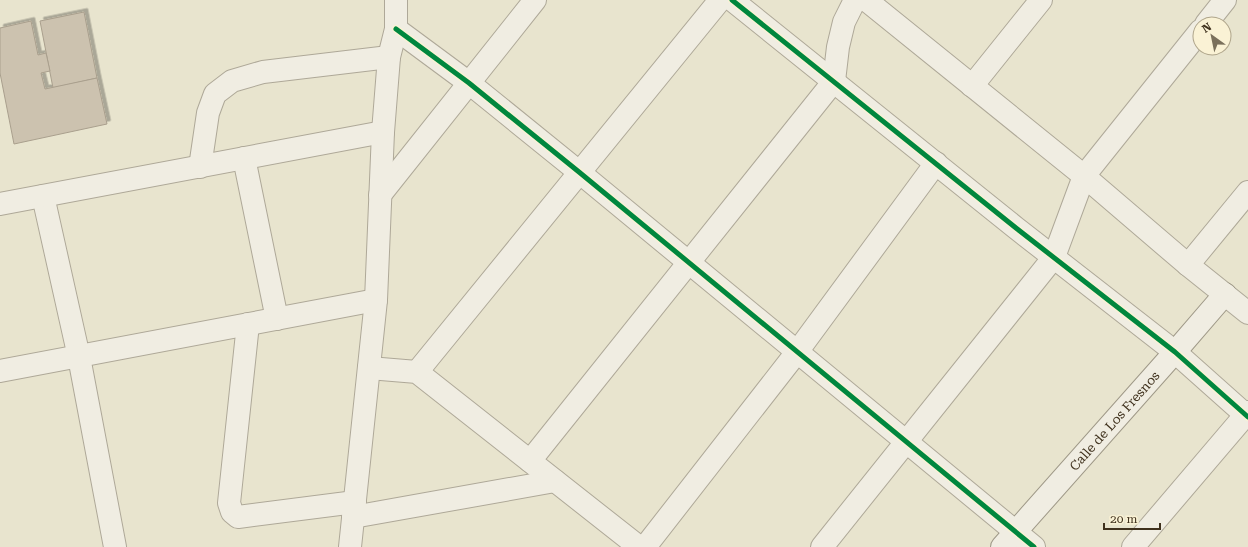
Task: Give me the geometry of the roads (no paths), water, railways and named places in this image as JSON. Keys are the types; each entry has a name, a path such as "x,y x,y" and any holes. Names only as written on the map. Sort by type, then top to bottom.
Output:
{"street":[{"path":"350,547 376,300 383,132 389,57 396,30 396,0"},
{"path":"380,195 535,0"},
{"path":"417,372 720,0"},
{"path":"732,0 1054,257 1176,352 1247,414 1133,547"},
{"path":"530,461 834,81 838,47 844,22 855,0"},
{"path":"866,0 1084,176 1188,265 1248,312"},
{"path":"972,86 1041,0"},
{"path":"1212,16 1225,0"},
{"path":"396,30 469,83 906,441 1009,540 1034,547"},
{"path":"822,547 1054,257 1084,176 1192,41"},
{"path":"200,167 208,113 215,94 232,81 264,72 389,57"},
{"path":"0,204 383,132"},
{"path":"244,158 277,319"},
{"path":"645,547 798,352 936,163"},
{"path":"1188,265 1248,192"},
{"path":"43,196 79,357 115,547"},
{"name":"Calle de Los Fresnos","path":"1009,540 1176,352 1225,294"},
{"path":"0,371 376,300"},
{"path":"248,324 229,503 232,512 238,517 354,510 556,481"},
{"path":"369,368 417,372 639,547"}]}
